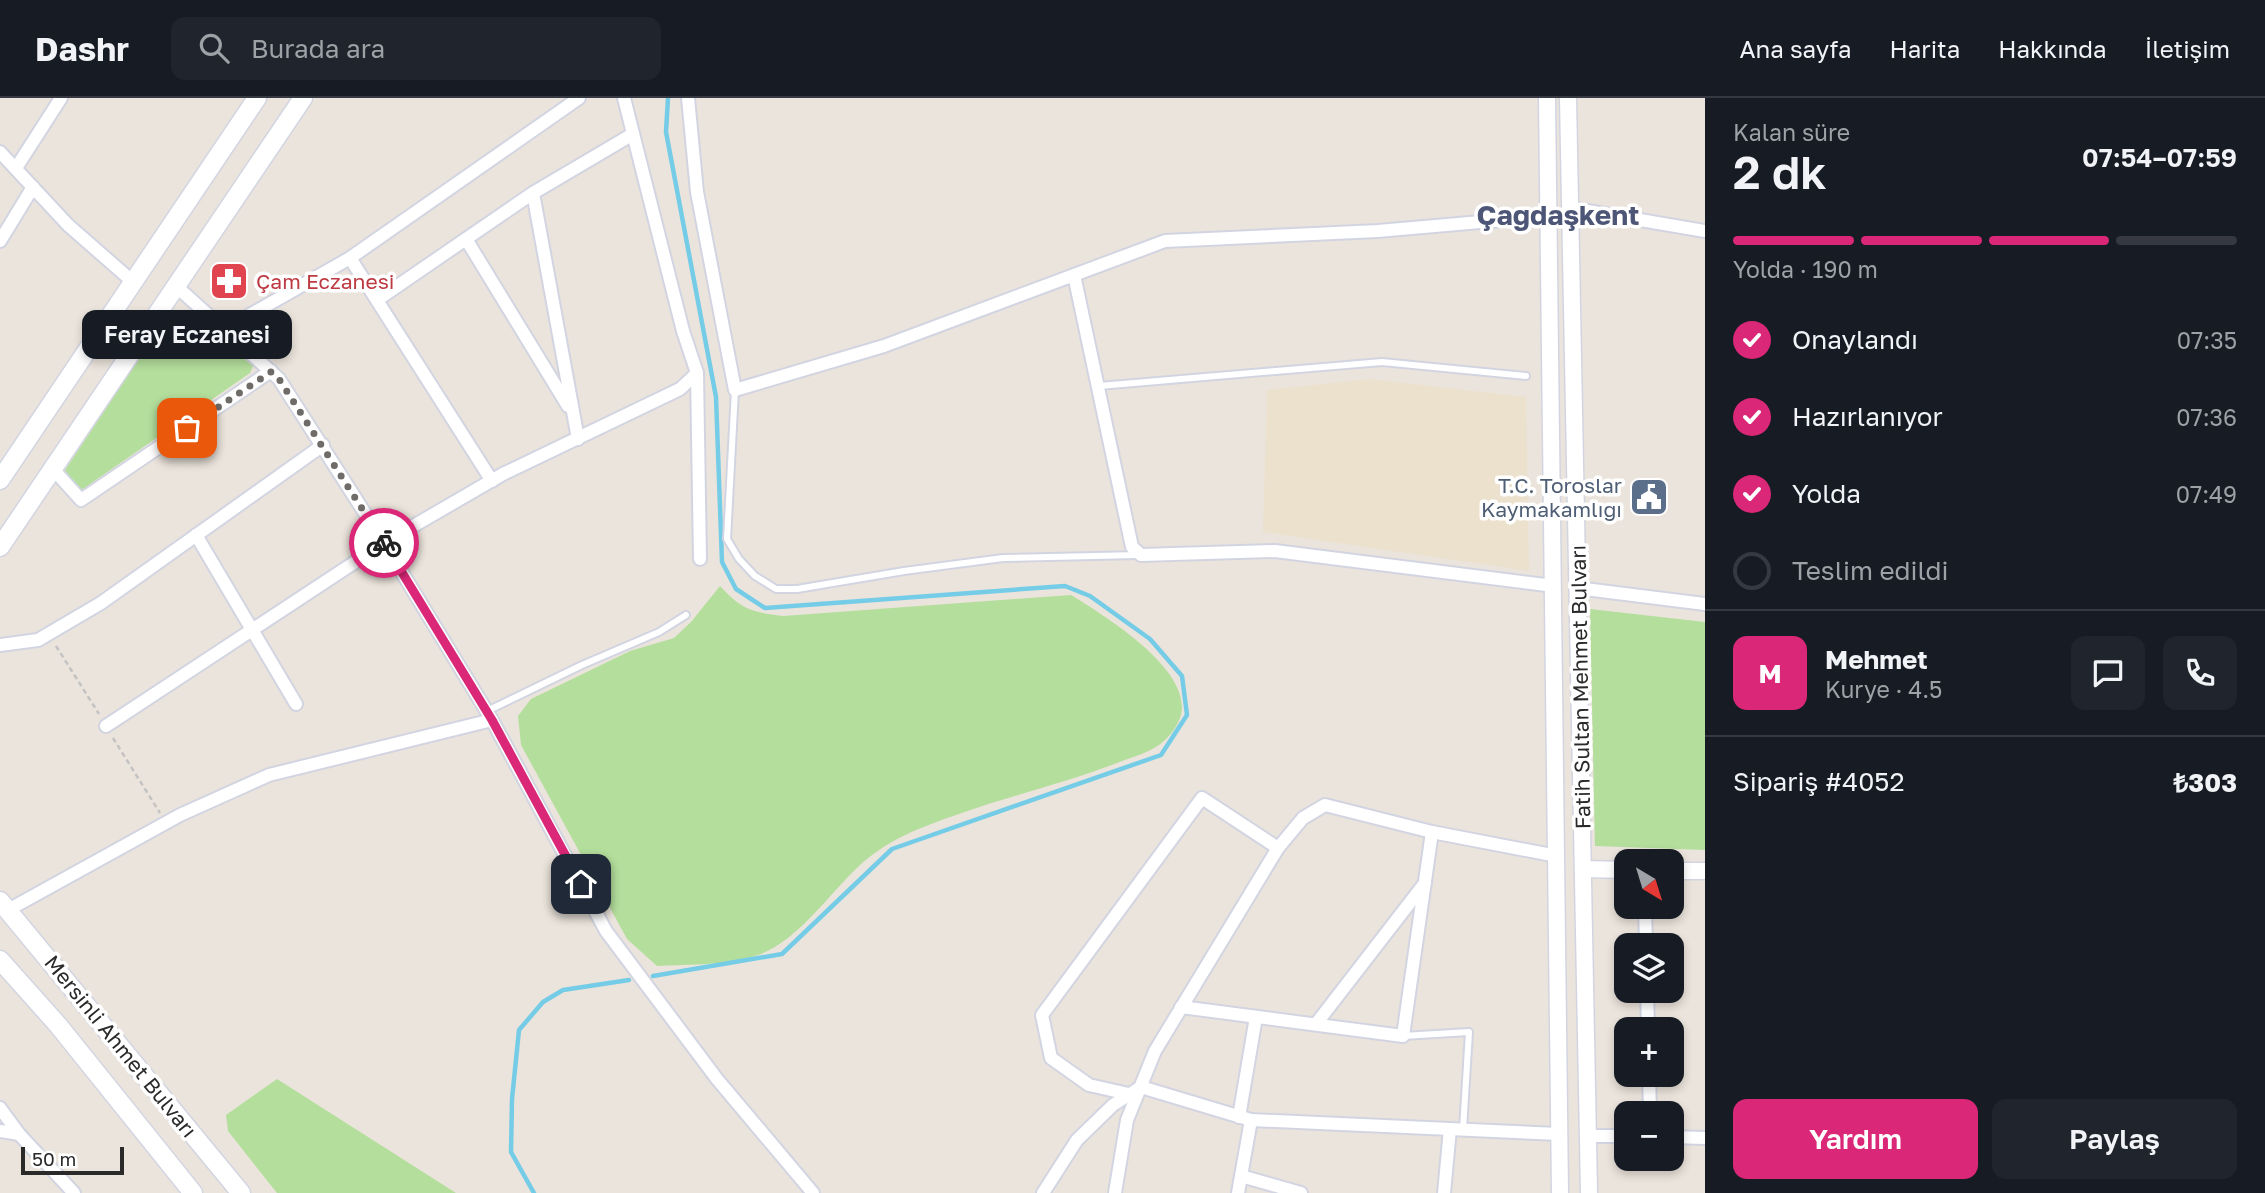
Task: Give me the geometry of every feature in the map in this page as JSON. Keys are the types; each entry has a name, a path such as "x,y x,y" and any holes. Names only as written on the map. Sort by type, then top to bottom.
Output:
{"main road":[{"path":"0,480 257,98"},
{"path":"0,547 303,98"},
{"name":"Mersinli Ahmet Bulvarı","path":"4,905 241,1193"},
{"name":"Mersinli Ahmet Bulvarı","path":"0,960 58,1025 193,1193"}],"street":[{"path":"16,168 61,98"},
{"path":"225,329 350,258 579,98"},
{"path":"624,98 697,373 700,559"},
{"path":"688,98 697,192 735,390 884,346 1166,241 1378,231 1549,216"},
{"name":"Fatih Sultan Mehmet Bulvarı","path":"1547,98 1560,1193"},
{"name":"Fatih Sultan Mehmet Bulvarı","path":"1568,98 1589,1193"},
{"path":"377,300 533,193 633,134"},
{"path":"0,152 68,225 132,281"},
{"path":"2,234 33,187"},
{"path":"533,193 578,439"},
{"path":"1570,208 1705,231"},
{"path":"466,239 573,414"},
{"path":"350,258 492,481"},
{"path":"1074,275 1132,547 1141,555 1275,551 1553,586"},
{"path":"176,286 279,379 323,445 489,716 606,931 717,1079 813,1193"},
{"path":"53,469 81,499 271,372"},
{"path":"106,726 384,543 492,481 680,389 697,373"},
{"path":"0,645 38,640 101,603 323,445"},
{"path":"196,535 296,704"},
{"path":"1577,588 1705,604"},
{"path":"4,905 180,815 269,775 489,716"},
{"path":"1278,848 1202,798 1042,1015 1051,1058 1089,1085 1136,1092 1245,1118 1559,1133"},
{"path":"1115,1193 1127,1120 1136,1092 1155,1051 1278,848 1303,818 1325,805 1433,832 1557,856"},
{"path":"1181,1007 1403,1036 1433,832"},
{"path":"1584,869 1614,870"},
{"path":"1684,871 1705,871"},
{"path":"1316,1024 1425,883"},
{"path":"1238,1193 1256,1017"},
{"path":"1043,1193 1077,1140 1113,1105 1136,1092"},
{"path":"0,1108 19,1134 74,1193"},
{"path":"1444,1193 1457,1129"},
{"path":"0,1131 19,1134"},
{"path":"1588,1136 1614,1136"},
{"path":"1684,1137 1705,1138"},
{"path":"1241,1176 1301,1193"}],"lane":[{"path":"1097,386 1382,362 1526,376"},
{"path":"735,390 727,539 739,559 755,576 776,589 797,589 1003,558 1141,555"},
{"path":"489,716 582,665 659,632 686,615"},
{"path":"1403,1036 1469,1032 1457,1129"}],"shaded area":[{"path":"1369,379 1526,397 1529,571 1263,532 1267,390"}],"green space":[{"path":"178,315 199,321 253,366 250,373 80,491 65,470 164,321"},
{"path":"720,586 741,605 763,613 783,616 1071,595 1121,628 1156,658 1179,691 1182,708 1180,717 1165,740 1142,754 943,820 893,842 859,866 801,927 761,954 723,963 657,966 627,939 521,745 518,716 531,699 630,651 674,638 691,622"},
{"path":"1590,609 1705,622 1705,850 1595,846"},
{"path":"277,1079 456,1193 277,1193 228,1131 226,1115"}],"waterway":[{"path":"653,976 782,954 892,849 1161,755 1187,715 1182,676 1150,639 1090,596 1065,586 765,608 736,589 722,562 716,397 666,132 668,98"},
{"path":"534,1193 511,1152 512,1099 519,1030 543,1002 563,990 629,980"}],"way so far":[{"path":"187,428 271,372 279,379 323,445 384,543"}],"place":[{"name":"Çam Eczanesi","path":"229,281"},
{"name":"Feray Eczanesi","path":"187,428"},
{"name":"T.C. Toroslar Kaymakamlığı","path":"1649,497"}],"district":[{"name":"Çağdaşkent","path":"1558,214"}],"route":[{"path":"384,543 492,720 581,884"}]}
